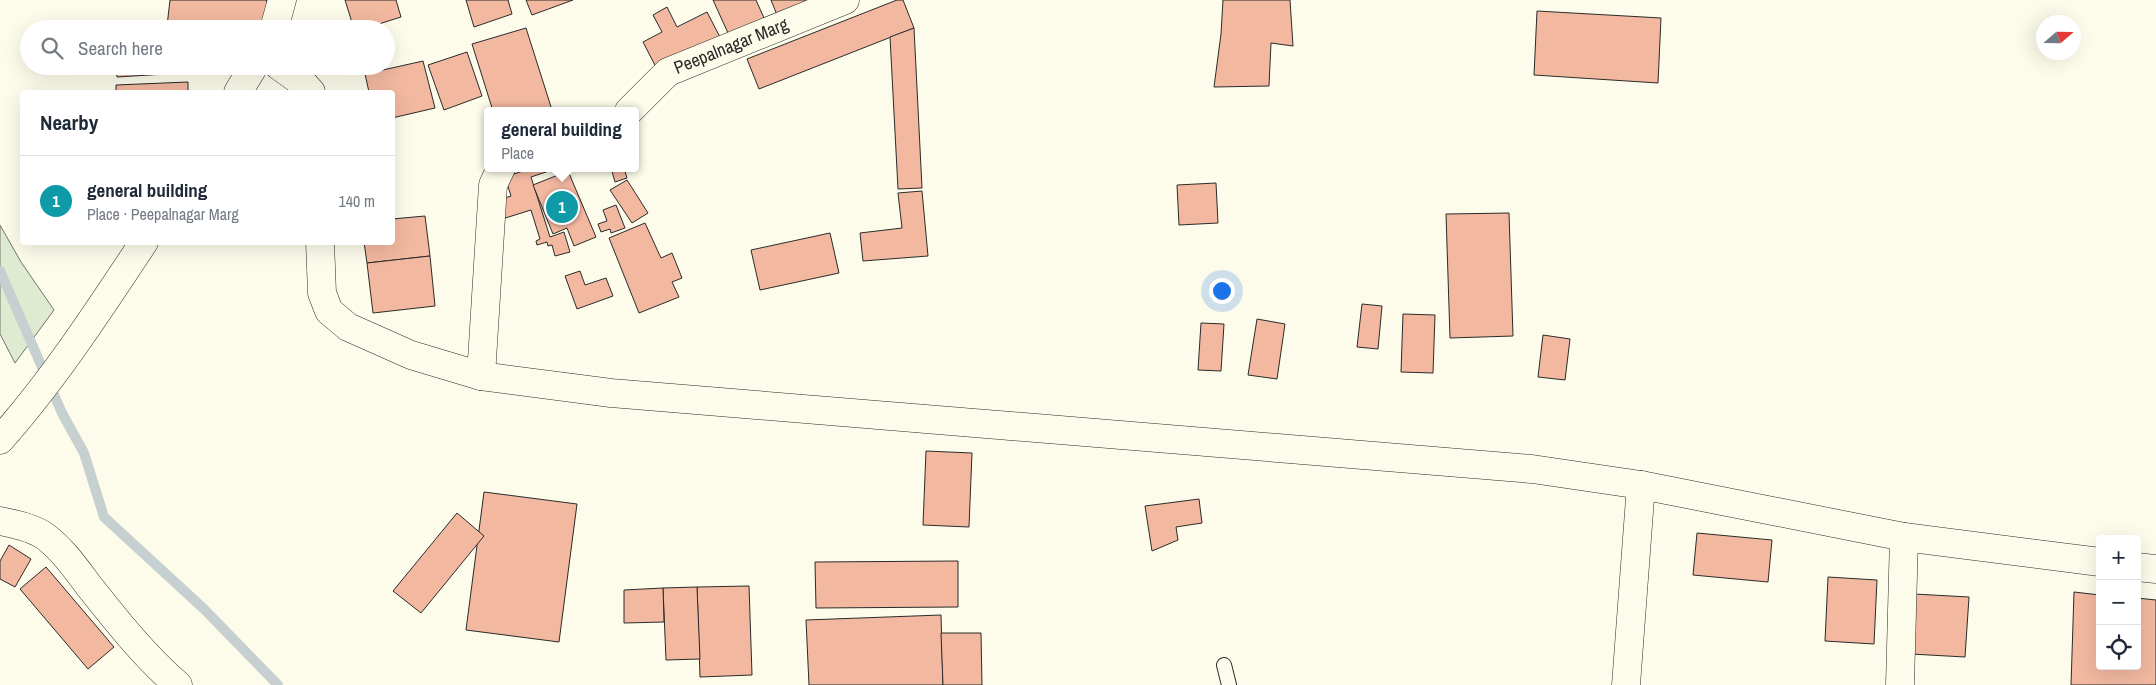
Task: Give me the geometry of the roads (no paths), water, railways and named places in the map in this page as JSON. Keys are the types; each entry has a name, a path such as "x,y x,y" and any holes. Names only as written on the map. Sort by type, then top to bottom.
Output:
{"main road":[{"path":"276,20 282,0"},
{"name":"Peepalnagar Marg","path":"633,107 668,72 845,0"},
{"path":"239,90 248,75"},
{"path":"292,75 309,90"},
{"path":"481,376 493,185 499,172"},
{"path":"0,440 26,411 84,333 142,245"},
{"path":"320,245 322,293 329,311 348,327 411,355 481,376 611,393 1417,458 1532,469 1641,485 1904,537 2096,561"},
{"path":"1626,685 1641,485"},
{"path":"0,521 19,525 45,536 70,560 90,587 164,673 178,685"},
{"path":"1900,685 1904,537"},
{"path":"2141,567 2156,569"}],"lane":[{"path":"1224,665 1229,685"}],"waterway":[{"path":"0,271 62,413 84,453 104,517 204,609 278,685"}],"place":[{"name":"general building","path":"562,207"}]}
